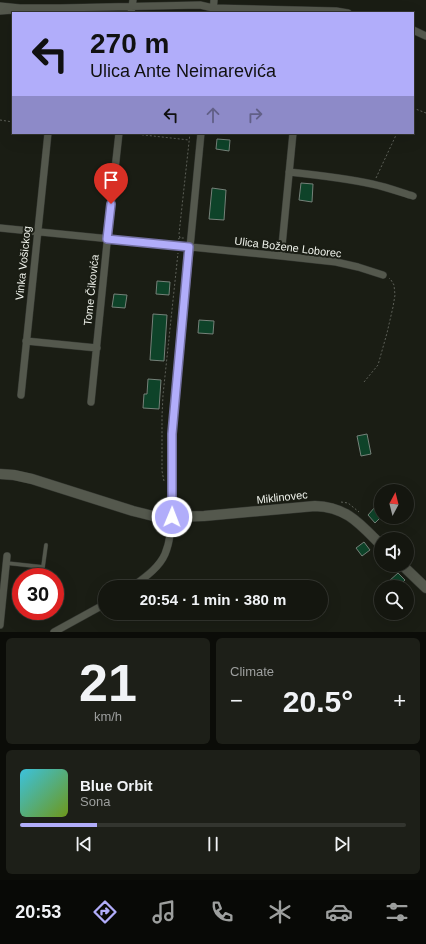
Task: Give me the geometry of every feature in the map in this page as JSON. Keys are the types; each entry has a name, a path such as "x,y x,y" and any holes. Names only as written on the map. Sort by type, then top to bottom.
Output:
{"main road":[{"name":"Miklinovec","path":"0,474 32,479 153,516 204,516 324,506 343,512 354,518 374,538"},
{"path":"409,572 426,588"}],"street":[{"path":"0,6 20,8 200,5 304,12 342,12"},
{"path":"0,11 10,11 20,8"},
{"path":"414,30 426,36"},
{"name":"Vinka Vošickog","path":"21,395 48,134"},
{"name":"Tome Čikovića","path":"91,402 107,239 120,134"},
{"path":"141,580 153,570 165,555 170,538 172,517 172,434 201,134"},
{"path":"281,256 293,134"},
{"path":"290,172 334,177 373,184 413,196"},
{"name":"Ulica Božene Loborec","path":"0,228 336,262 383,275"},
{"path":"26,341 96,348"},
{"path":"0,625 6,560"},
{"path":"54,632 98,608"}],"lane":[{"path":"6,560 43,567 46,545"}],"path":[{"path":"414,108 426,113"},
{"path":"0,120 12,122"},
{"path":"130,134 189,140"},
{"path":"164,482 162,470 163,395 190,134"},
{"path":"373,184 396,134"},
{"path":"364,382 378,365 393,307 395,295 394,285 391,280 383,275"},
{"path":"341,502 348,503 362,515"}],"building":[{"path":"217,139 230,140 229,151 216,149"},
{"path":"301,183 313,184 312,202 299,200"},
{"path":"212,188 226,190 224,220 209,219"},
{"path":"157,281 170,282 169,295 156,294"},
{"path":"114,294 127,295 125,308 112,307"},
{"path":"153,314 167,315 164,361 150,360"},
{"path":"199,320 214,321 213,334 198,333"},
{"path":"148,379 161,380 159,409 143,408 144,394 147,394"},
{"path":"367,434 371,454 361,456 357,436"},
{"path":"374,508 374,522 368,515"},
{"path":"364,542 370,550 362,556 356,548"},
{"path":"398,573 405,580 390,580"}],"route":[{"path":"111,204 107,239 189,247 172,434 172,517"}]}
